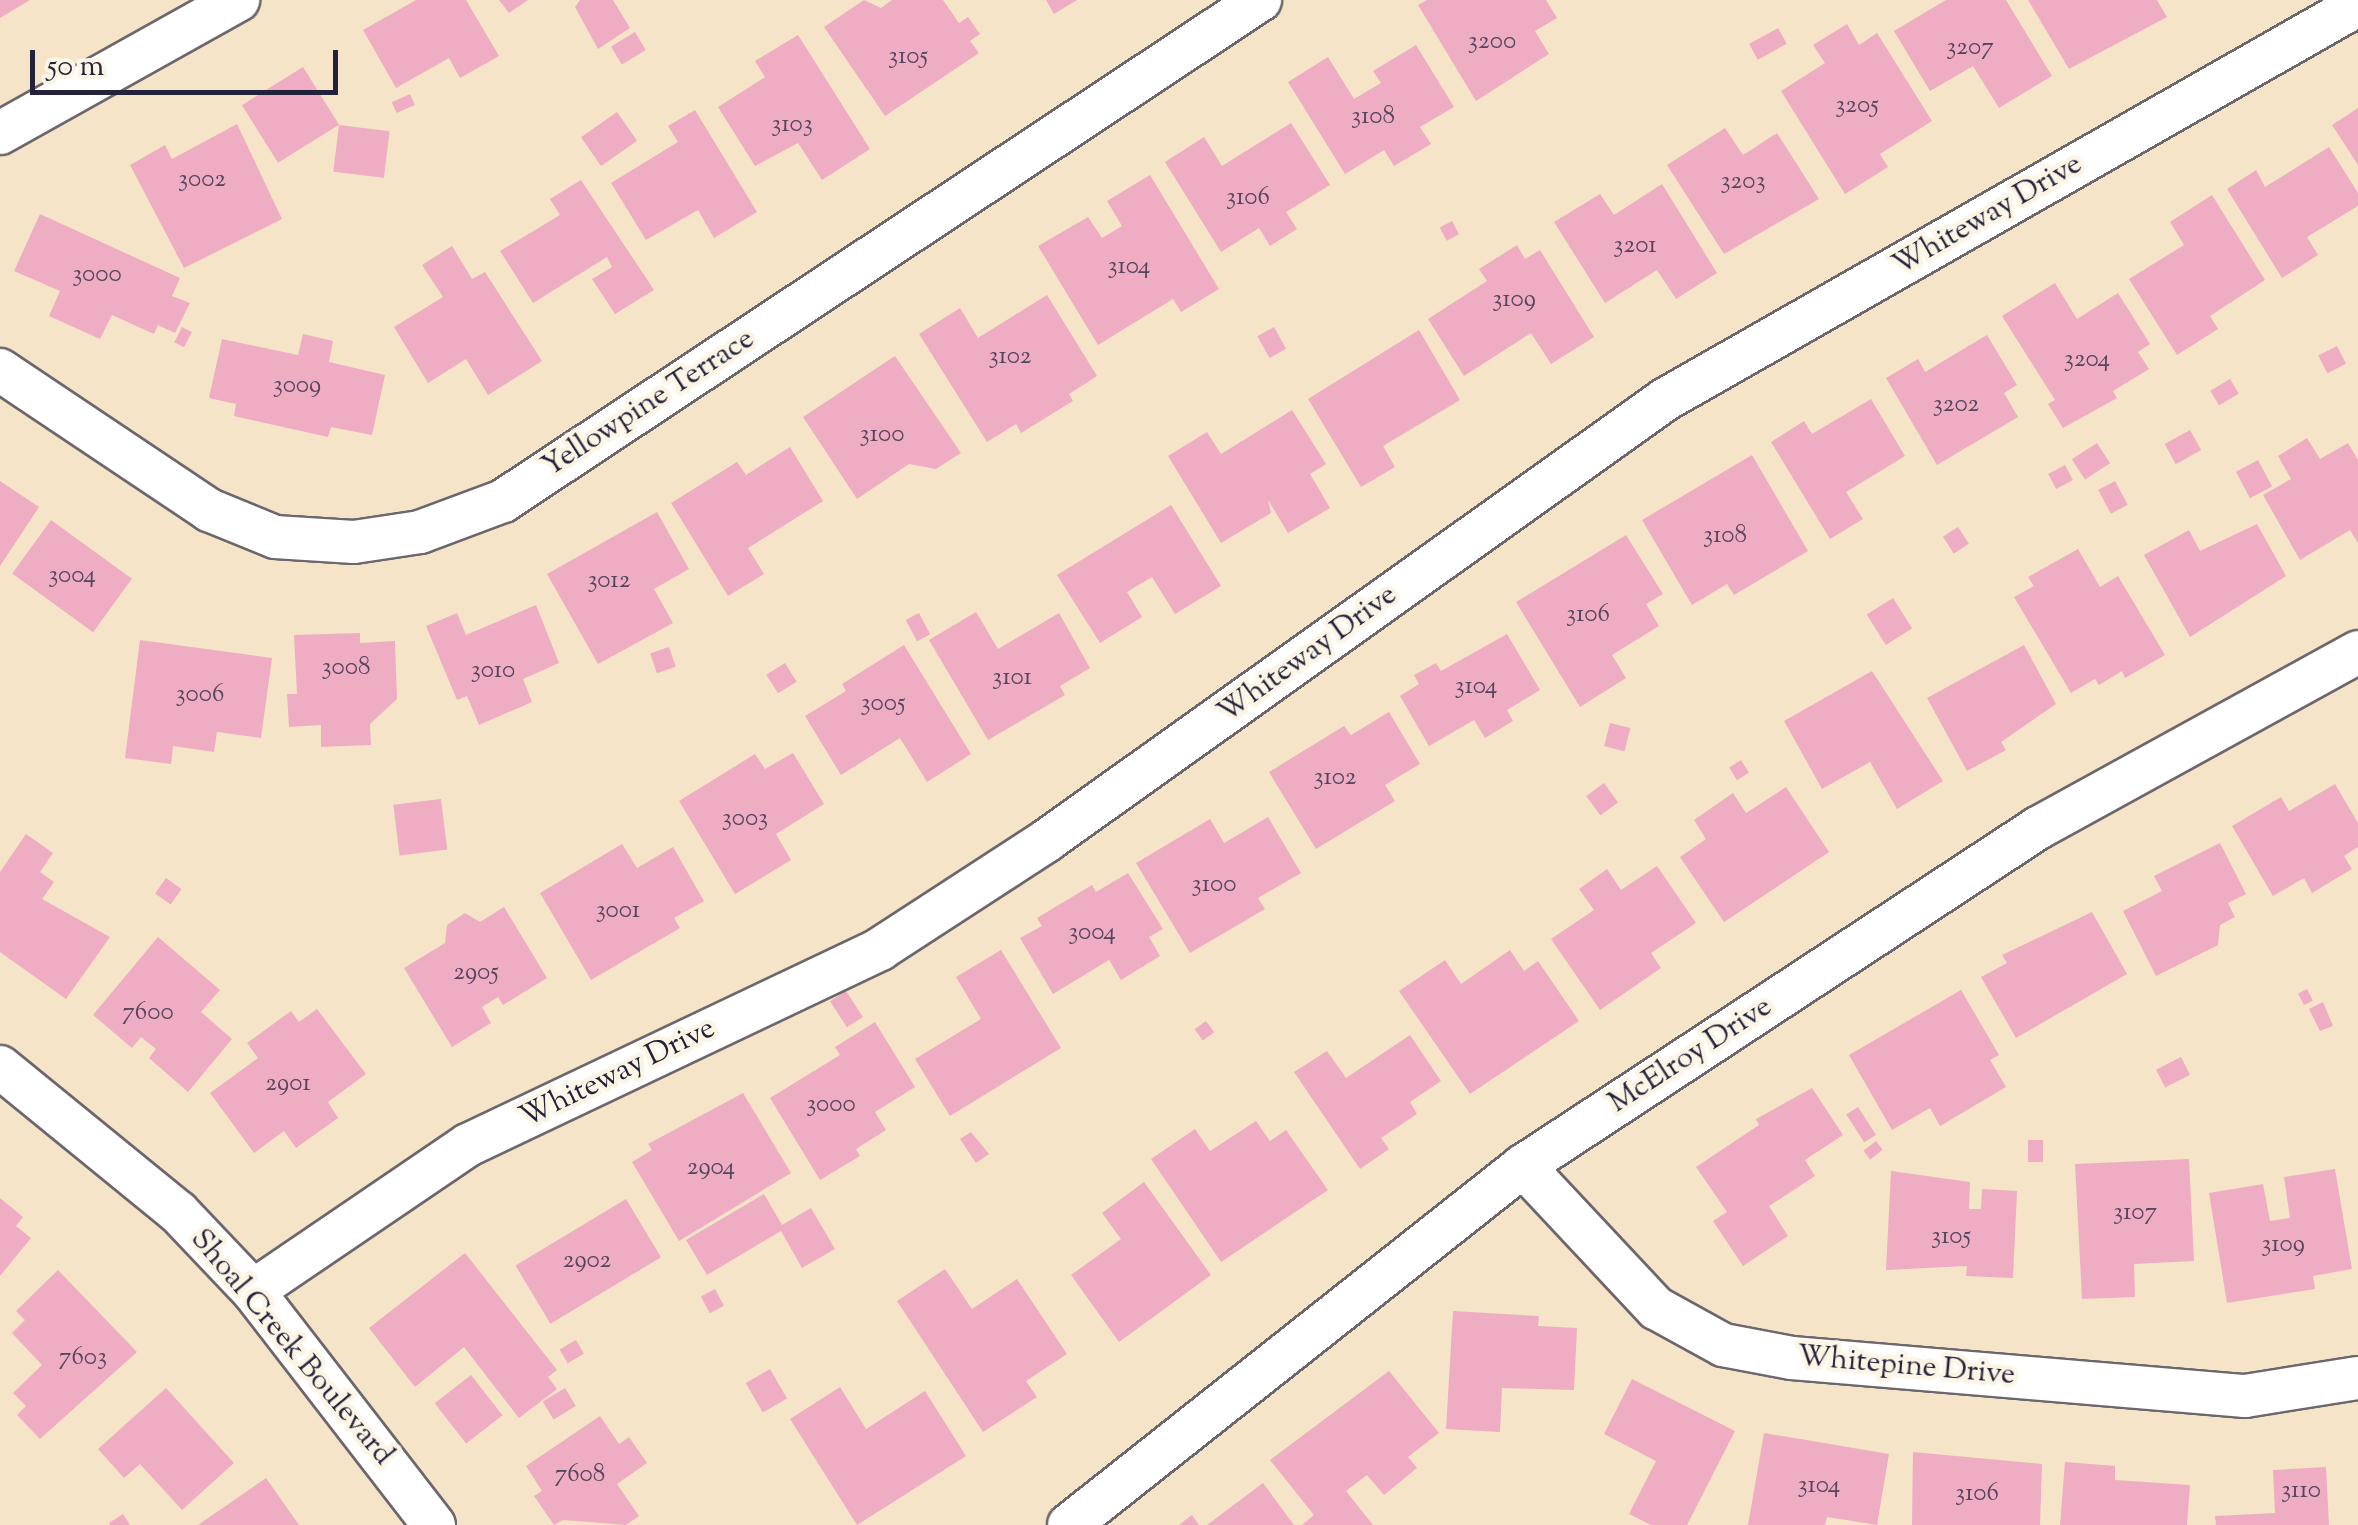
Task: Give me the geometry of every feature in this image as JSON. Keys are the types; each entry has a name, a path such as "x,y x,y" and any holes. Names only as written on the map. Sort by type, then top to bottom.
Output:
{"street":[{"path":"0,133 238,0"},
{"name":"Yellowpine Terrace","path":"0,370 209,510 276,537 354,542 420,532 502,501 1260,0"},
{"name":"Whiteway Drive","path":"252,1291 468,1146 880,949 1046,842 1666,399 2358,5"},
{"name":"McElroy Drive","path":"1069,1525 1523,1166 2038,828 2358,652"},
{"name":"Shoal Creek Boulevard","path":"0,1068 178,1212 252,1291 434,1525"},
{"name":"Whitepine Drive","path":"1523,1166 1656,1308 1724,1345 1792,1358 2245,1396 2358,1378"}],"building":[{"path":"0,0 30,0 0,18"},
{"path":"416,0 466,0 499,56 460,78 449,58 396,88 363,30"},
{"path":"499,0 528,0 509,13"},
{"path":"580,0 613,0 630,28 598,49 575,7"},
{"path":"864,0 881,8 892,0 943,0 959,23 968,17 980,34 970,41 979,53 885,116 824,27"},
{"path":"1046,0 1077,0 1054,14"},
{"path":"1427,0 1546,0 1557,18 1535,31 1549,54 1476,101 1418,5"},
{"path":"1946,0 2006,0 2052,76 1999,108 1973,66 1930,91 1894,31"},
{"path":"2028,0 2157,0 2167,17 2069,69"},
{"path":"1847,24 1859,45 1877,33 1932,121 1880,154 1888,167 1845,194 1781,91 1825,63 1813,45"},
{"path":"1778,28 1787,44 1758,60 1749,44"},
{"path":"635,32 646,50 622,64 611,46"},
{"path":"798,35 870,149 822,180 798,143 755,166 718,107 765,77 755,61"},
{"path":"1416,45 1454,107 1420,127 1431,144 1394,166 1384,150 1345,174 1288,82 1328,57 1354,99 1381,83 1373,71"},
{"path":"303,67 339,125 278,163 242,105"},
{"path":"410,94 415,105 397,113 392,102"},
{"path":"2358,108 2358,165 2332,125"},
{"path":"695,110 757,212 714,238 698,210 646,240 611,183 678,142 668,126"},
{"path":"617,112 637,141 601,166 581,137"},
{"path":"1291,123 1330,185 1286,212 1297,229 1270,246 1259,228 1221,252 1165,162 1204,137 1222,166"},
{"path":"237,124 282,219 184,268 130,165 165,145 172,159"},
{"path":"339,125 390,131 384,178 333,172"},
{"path":"1725,128 1743,155 1777,133 1819,199 1724,254 1667,165"},
{"path":"2329,147 2358,193 2358,206 2307,237 2318,255 2282,278 2227,189 2256,170 2265,187"},
{"path":"1150,175 1219,289 1181,312 1173,299 1098,345 1038,246 1088,217 1102,238 1122,226 1107,201"},
{"path":"581,180 654,290 615,314 592,279 612,267 607,257 533,303 500,251 560,215 550,199"},
{"path":"1662,184 1717,273 1676,299 1657,270 1605,303 1554,222 1600,194 1614,215"},
{"path":"2212,195 2265,280 2210,316 2218,329 2177,355 2129,279 2184,245 2170,222"},
{"path":"40,214 180,278 172,296 190,303 175,333 158,325 154,334 112,315 100,339 49,316 60,291 14,271"},
{"path":"1452,221 1459,234 1447,241 1440,228"},
{"path":"1517,245 1525,259 1540,250 1594,337 1551,364 1531,333 1464,376 1428,319 1487,281 1479,269"},
{"path":"452,246 472,279 485,272 542,361 488,395 466,359 428,383 394,327 443,297 422,265"},
{"path":"2055,283 2077,319 2118,293 2150,344 2138,352 2149,369 2113,391 2117,398 2063,428 2048,404 2055,400 2002,316"},
{"path":"1047,295 1097,376 1069,394 1073,401 1021,433 1016,424 987,442 919,334 960,308 978,338"},
{"path":"182,327 192,332 184,347 174,342"},
{"path":"1274,327 1286,349 1270,358 1257,336"},
{"path":"1419,330 1460,400 1383,446 1395,467 1361,487 1308,399"},
{"path":"303,334 333,341 329,362 385,375 372,435 331,427 328,437 234,416 236,404 209,398 222,339 298,355"},
{"path":"1987,335 2017,385 2004,393 2018,417 1937,465 1886,378 1918,359 1925,372"},
{"path":"2337,346 2346,364 2327,373 2318,356"},
{"path":"895,356 961,453 936,469 909,464 857,499 803,417"},
{"path":"2230,379 2239,394 2219,405 2210,391"},
{"path":"1871,399 1905,456 1846,492 1863,519 1830,539 1771,442 1804,421 1812,434"},
{"path":"1292,410 1326,464 1310,474 1330,508 1288,533 1268,500 1271,513 1221,543 1168,456 1207,432 1221,454"},
{"path":"2190,430 2201,450 2176,464 2165,444"},
{"path":"2307,438 2320,459 2348,443 2358,460 2358,543 2350,530 2300,560 2263,495 2291,479 2278,456"},
{"path":"2097,443 2110,463 2085,479 2072,459"},
{"path":"790,447 823,501 748,548 764,574 728,596 671,503 737,462 746,475"},
{"path":"1752,455 1808,551 1734,595 1727,584 1692,605 1642,520"},
{"path":"2258,460 2272,486 2250,498 2236,472"},
{"path":"2065,465 2073,480 2056,489 2048,474"},
{"path":"0,481 39,507 0,566"},
{"path":"2115,481 2128,505 2111,514 2098,490"},
{"path":"1171,505 1221,586 1175,614 1152,577 1127,592 1142,617 1100,643 1057,575"},
{"path":"657,512 689,569 654,589 673,623 598,664 547,574"},
{"path":"51,520 132,579 93,632 12,573"},
{"path":"2257,524 2286,576 2190,637 2144,555 2189,530 2200,551"},
{"path":"1958,527 1969,544 1954,554 1943,537"},
{"path":"1626,535 1663,594 1646,604 1659,626 1612,655 1626,678 1580,707 1516,602"},
{"path":"2078,549 2100,587 2118,576 2165,655 2125,678 2122,671 2099,685 2095,679 2071,693 2014,597 2034,586 2028,577"},
{"path":"1893,598 1912,629 1886,645 1867,614"},
{"path":"536,605 559,663 523,679 532,702 479,725 467,696 457,700 426,626 457,613 466,635"},
{"path":"976,612 998,649 1059,613 1090,668 1060,686 1065,695 988,740 929,640"},
{"path":"919,613 930,634 917,641 906,620"},
{"path":"360,633 360,643 395,641 397,699 370,724 371,745 321,747 321,725 289,727 287,694 297,694 294,635"},
{"path":"1507,634 1540,690 1507,710 1513,721 1485,738 1474,720 1429,746 1400,696 1419,684 1414,675 1436,663 1441,671"},
{"path":"140,640 272,658 261,738 217,732 214,752 173,746 171,764 125,758"},
{"path":"904,645 971,754 927,782 900,738 841,775 805,716 846,691 842,684"},
{"path":"2024,645 2056,704 2001,742 2006,750 1967,771 1927,698"},
{"path":"669,647 676,667 657,673 650,654"},
{"path":"785,663 797,682 778,693 766,675"},
{"path":"1872,671 1943,781 1897,809 1870,762 1822,789 1784,721"},
{"path":"1389,712 1420,764 1385,785 1395,801 1316,849 1269,772 1344,726 1351,735"},
{"path":"1610,723 1630,728 1625,751 1604,746"},
{"path":"793,753 824,804 776,834 791,860 735,894 679,801 755,754 765,769"},
{"path":"1741,760 1749,773 1737,780 1729,767"},
{"path":"1604,783 1618,802 1600,815 1586,796"},
{"path":"2335,784 2358,823 2358,847 2344,856 2352,869 2312,893 2304,878 2273,896 2232,826 2281,797 2289,811"},
{"path":"1786,787 1829,852 1724,922 1680,857 1706,839 1694,820 1733,793 1746,813"},
{"path":"441,799 447,850 400,855 393,805"},
{"path":"1268,817 1301,873 1258,898 1265,909 1190,953 1136,863 1210,819 1224,843"},
{"path":"26,834 53,853 40,872 54,882 42,899 110,937 66,999 0,952 0,872"},
{"path":"2220,843 2246,894 2228,903 2235,917 2220,925 2218,945 2156,976 2123,911 2162,891 2154,876"},
{"path":"622,844 637,868 673,847 704,901 674,918 680,928 591,980 540,893"},
{"path":"1657,866 1696,923 1651,953 1661,968 1600,1010 1551,939 1594,910 1579,889 1607,869 1621,890"},
{"path":"1128,873 1163,929 1149,937 1160,956 1121,980 1109,960 1053,994 1020,938 1042,926 1037,918 1092,885 1096,892"},
{"path":"166,878 182,889 171,904 155,894"},
{"path":"504,907 547,978 503,1005 498,997 482,1007 491,1023 452,1047 404,968 445,943 447,925 465,913 480,922"},
{"path":"2092,912 2127,974 2016,1038 1981,977 2007,963 2002,955"},
{"path":"158,937 220,990 201,1012 232,1039 188,1092 149,1058 156,1049 141,1037 132,1048 93,1015"},
{"path":"1001,950 1061,1048 950,1116 915,1059 981,1019 956,977"},
{"path":"1510,950 1524,971 1538,961 1579,1021 1470,1094 1399,991 1445,960 1461,984"},
{"path":"2307,989 2313,1001 2304,1005 2298,994"},
{"path":"1961,990 1999,1055 1990,1060 2006,1087 1940,1126 1930,1108 1892,1130 1849,1055"},
{"path":"846,991 863,1017 847,1027 830,1001"},
{"path":"2323,1002 2333,1026 2320,1031 2309,1009"},
{"path":"317,1009 366,1074 328,1102 338,1118 296,1148 284,1131 254,1153 210,1093 258,1058 247,1043 291,1011 299,1022"},
{"path":"1206,1021 1214,1032 1203,1041 1195,1029"},
{"path":"875,1022 915,1087 875,1112 886,1130 856,1149 860,1156 820,1180 770,1098 840,1055 835,1047"},
{"path":"1410,1035 1441,1081 1410,1102 1417,1114 1381,1138 1389,1149 1360,1169 1294,1072 1327,1051 1346,1078"},
{"path":"2181,1057 2190,1075 2165,1088 2156,1070"},
{"path":"1812,1088 1843,1135 1805,1160 1815,1176 1769,1206 1788,1236 1743,1266 1713,1221 1727,1212 1696,1167 1759,1125 1756,1119"},
{"path":"743,1093 791,1173 679,1241 632,1162 652,1150 648,1144"},
{"path":"1858,1107 1876,1135 1864,1142 1846,1115"},
{"path":"1256,1121 1270,1141 1286,1130 1328,1190 1221,1262 1151,1159 1195,1129 1210,1151"},
{"path":"971,1132 989,1154 976,1163 960,1139"},
{"path":"2028,1140 2043,1140 2043,1162 2028,1162"},
{"path":"1876,1141 1883,1150 1870,1160 1863,1151"},
{"path":"2189,1159 2194,1261 2134,1264 2135,1297 2082,1299 2075,1164"},
{"path":"2335,1169 2352,1269 2313,1276 2315,1289 2227,1303 2209,1193 2263,1184 2270,1221 2290,1218 2284,1177"},
{"path":"1891,1171 1970,1182 1969,1209 1981,1209 1982,1189 2017,1191 2013,1278 1966,1276 1967,1266 1886,1270"},
{"path":"1144,1182 1211,1275 1119,1342 1071,1275 1121,1239 1102,1213"},
{"path":"764,1194 782,1225 811,1208 835,1249 802,1268 781,1231 707,1275 686,1240"},
{"path":"0,1198 23,1217 16,1226 31,1238 0,1276"},
{"path":"626,1199 661,1257 550,1324 515,1265"},
{"path":"465,1253 557,1370 548,1377 557,1389 519,1418 464,1347 415,1387 369,1328"},
{"path":"945,1269 972,1309 1017,1279 1067,1354 1026,1381 1037,1397 983,1432 897,1301"},
{"path":"58,1270 137,1352 40,1439 17,1415 26,1406 13,1393 42,1365 12,1333 25,1320 16,1311"},
{"path":"715,1289 724,1306 710,1313 701,1297"},
{"path":"1453,1311 1539,1316 1538,1326 1577,1328 1574,1390 1502,1388 1500,1432 1446,1429"},
{"path":"576,1340 584,1354 568,1363 560,1350"},
{"path":"770,1369 787,1398 763,1412 746,1383"},
{"path":"1389,1371 1439,1433 1408,1457 1417,1468 1384,1495 1367,1475 1346,1491 1373,1525 1302,1525 1314,1515 1270,1460"},
{"path":"471,1375 502,1415 466,1444 435,1403"},
{"path":"1632,1379 1735,1431 1687,1525 1651,1525 1629,1514 1656,1461 1604,1434"},
{"path":"840,1387 866,1429 925,1391 966,1456 857,1525 790,1419"},
{"path":"166,1388 234,1463 182,1510 140,1464 124,1478 98,1449"},
{"path":"565,1388 576,1406 554,1419 543,1401"},
{"path":"600,1416 619,1444 629,1437 647,1463 617,1484 639,1516 626,1525 563,1520 554,1525 534,1496 542,1491 526,1466"},
{"path":"1764,1433 1889,1454 1877,1525 1827,1517 1825,1525 1748,1525"},
{"path":"1913,1452 2042,1464 2040,1525 1912,1525"},
{"path":"2065,1462 2115,1466 2115,1480 2190,1485 2187,1525 2060,1525"},
{"path":"2326,1467 2329,1525 2216,1525 2215,1516 2275,1513 2273,1470"},
{"path":"266,1478 299,1525 198,1525"},
{"path":"1263,1483 1294,1525 1207,1525"},
{"path":"123,1514 130,1525 110,1525 109,1523"},
{"path":"1192,1515 1199,1525 1179,1525"}]}
